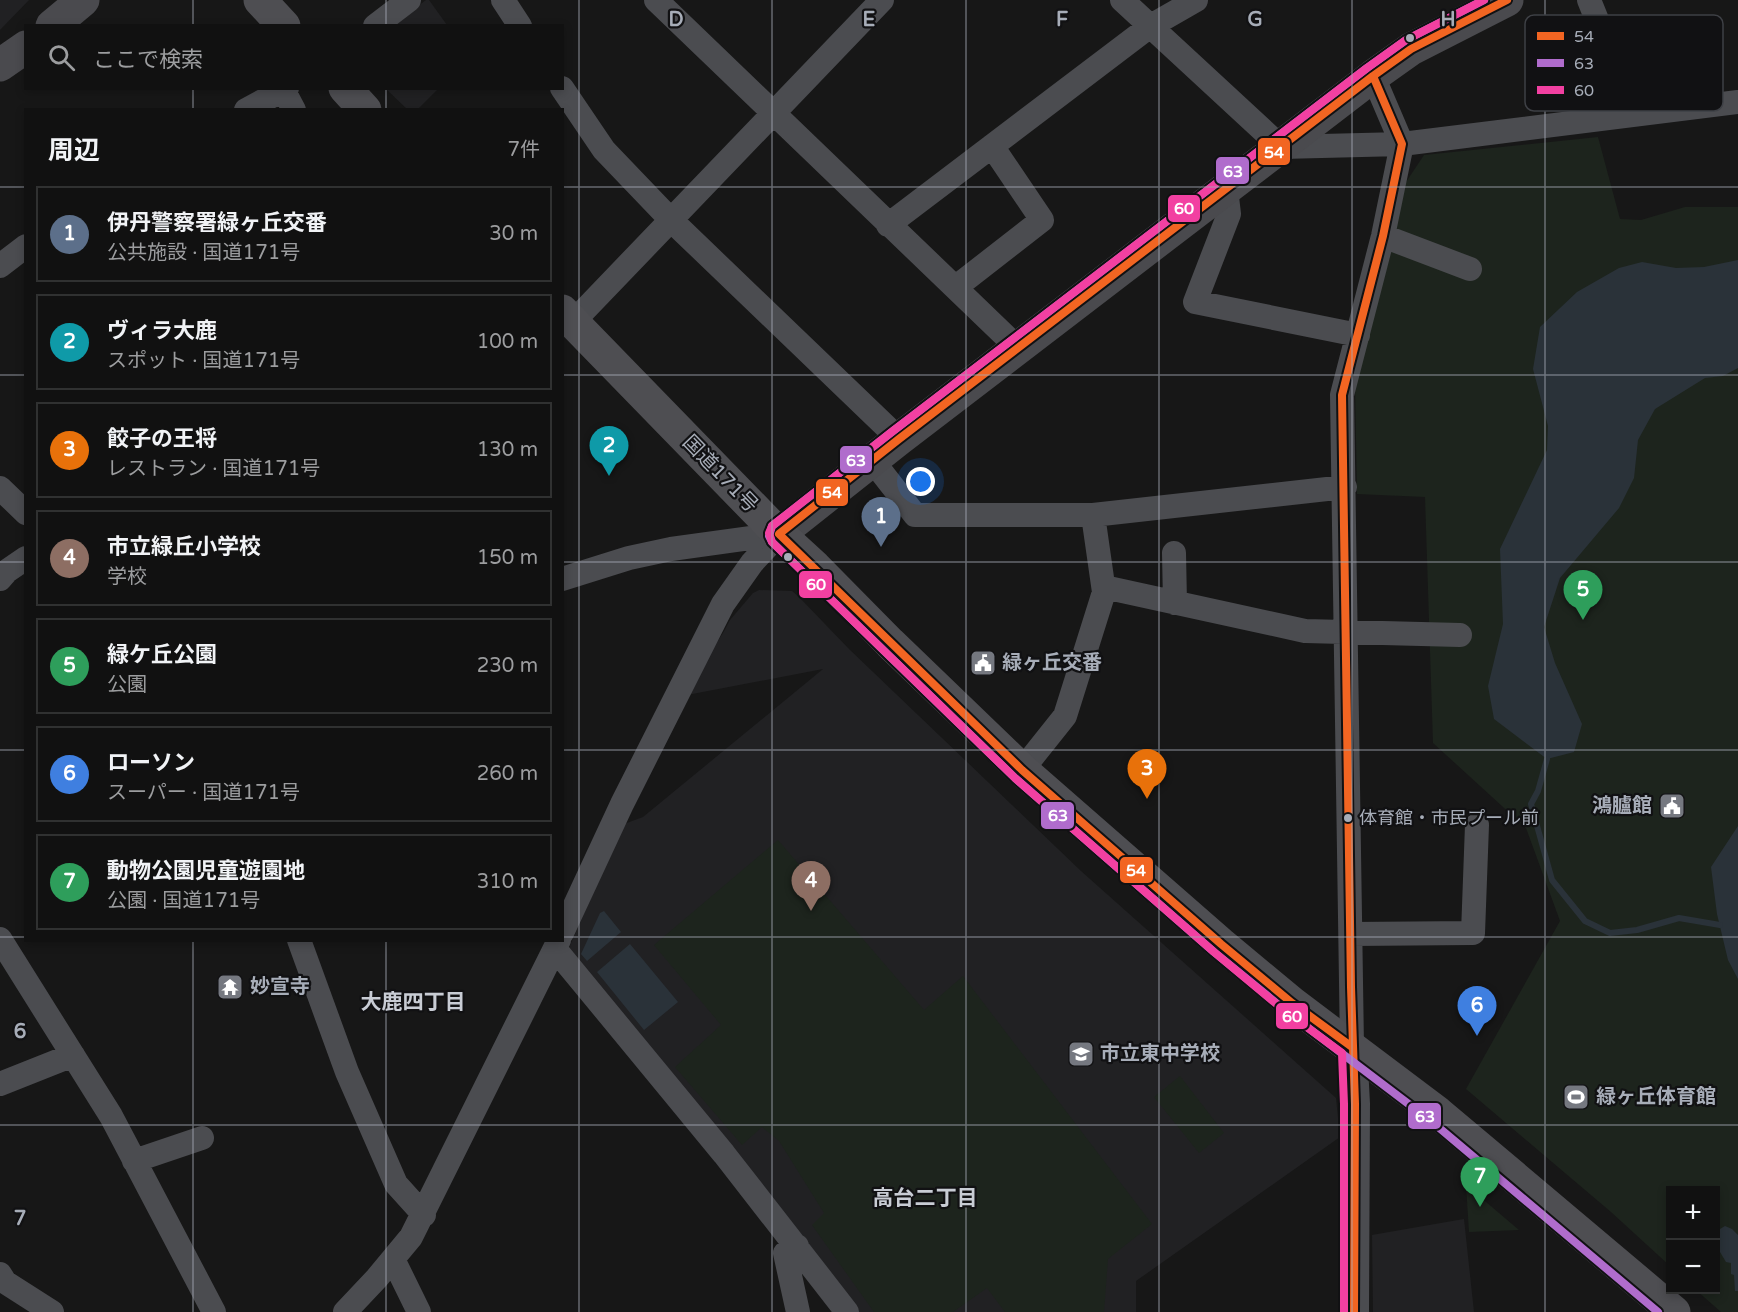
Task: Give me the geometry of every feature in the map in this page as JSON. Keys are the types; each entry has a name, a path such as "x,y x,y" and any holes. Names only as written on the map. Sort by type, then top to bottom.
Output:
{"highway":[{"path":"260,0 282,24"},
{"path":"347,90 363,108"},
{"name":"国道171号","path":"568,316 779,534 816,567 890,643 1022,770 1221,944 1293,1003 1438,1113 1674,1312"}],"main road":[{"path":"54,24 83,0"},
{"path":"779,534 1373,76 1411,49 1506,0"},
{"path":"0,65 24,48"}],"street":[{"path":"378,24 409,0"},
{"path":"502,0 519,24"},
{"path":"656,0 1019,349"},
{"path":"568,316 671,220 882,0"},
{"path":"1122,0 1281,147 1402,144 1661,111"},
{"path":"888,225 1149,27 1196,0"},
{"path":"1589,0 1595,15"},
{"path":"1354,1312 1355,1104 1352,1047 1342,394 1383,236 1402,144 1373,76"},
{"path":"563,90 604,150 671,220 899,440"},
{"path":"252,108 288,96"},
{"path":"1723,104 1738,102"},
{"path":"956,287 1042,220 992,146"},
{"path":"1226,189 1228,214 1195,302 1358,335"},
{"path":"1383,236 1470,268"},
{"path":"0,266 24,248"},
{"path":"873,460 915,515 1093,515 1345,487"},
{"path":"0,488 24,511"},
{"path":"1022,770 1065,716 1104,587 1093,515"},
{"path":"564,578 629,558 671,549 779,534"},
{"path":"568,909 723,604 752,563 779,534"},
{"path":"1174,553 1174,603"},
{"path":"0,579 24,559"},
{"path":"1104,587 1305,631 1460,635"},
{"path":"1351,934 1473,933 1477,825"},
{"path":"0,939 111,1116 214,1312"},
{"path":"300,942 347,1072 396,1184 424,1215"},
{"path":"345,1312 393,1260 424,1215 559,942"},
{"path":"560,942 847,1312"},
{"path":"0,1084 73,1055"},
{"path":"134,1161 202,1138"},
{"path":"792,1311 785,1253 797,1246"},
{"path":"393,1260 419,1312"},
{"path":"0,1274 5,1282 52,1312"}],"shaded area":[{"path":"0,0 29,0 0,30"},
{"path":"429,0 446,24 395,24"},
{"path":"387,90 437,90 419,108 406,108"},
{"path":"1598,137 1620,219 1641,220 1685,207 1738,207 1738,1312 1721,1312 1701,1294 1720,1294 1720,1186 1666,1186 1666,1262 1611,1212 1466,1089 1560,921 1526,828 1433,743 1425,497 1357,494 1355,384 1390,256 1406,182 1424,155"},
{"path":"1738,260 1738,368 1723,376 1705,378 1655,409 1638,440 1634,478 1619,508 1560,578 1544,627 1555,663 1582,724 1574,752 1547,759 1494,719 1488,686 1503,624 1500,549 1547,450 1548,426 1533,369 1540,327 1577,292 1619,268 1642,262 1676,268 1704,267"},
{"path":"759,590 792,591 799,597 849,649 1081,871 1336,1098 1340,1137 1136,1281 1136,1312 854,1312 567,952 624,824 643,817 823,669 687,695 703,663 730,620 753,593"},
{"path":"1738,826 1738,979 1728,960 1717,914 1711,867"},
{"path":"778,840 924,1010 963,976 1152,1224 1108,1259 1104,1312 1005,1312 987,1288 953,1312 874,1312 812,1225 824,1213 779,1141 762,1127 742,1145 675,1067 721,1025 654,945"},
{"path":"604,911 621,932 587,961 581,954 600,913"},
{"path":"630,944 678,1002 644,1030 597,972"},
{"path":"1180,1076 1224,1133 1199,1153 1154,1097"},
{"path":"1466,1185 1519,1230 1469,1232"},
{"path":"1464,1219 1474,1312 1373,1312 1372,1235"},
{"path":"1725,1226 1738,1235 1738,1291 1735,1291 1731,1263 1726,1262 1720,1252 1720,1229"}],"waterway":[{"path":"1547,759 1538,791 1531,804 1552,880 1585,921 1610,933 1637,930 1679,918 1720,925"}],"transit line":[{"name":"63","path":"1484,0 1406,40 1367,68 893,431 772,526 769,536 772,542 1015,778 1214,952 1286,1011 1431,1121 1658,1312"},
{"name":"60","path":"1344,1312 1342,1053 1285,1011 1214,952 1015,778 772,542 769,533 772,526 893,431 1367,68 1406,40 1484,0"},
{"name":"54","path":"1352,1047 1292,1003 1221,944 1022,770 779,534 899,439 1373,76 1411,49 1507,0"},
{"name":"54","path":"1354,1312 1355,1104 1351,987 1342,395 1383,236 1402,144 1373,76"}],"place":[{"name":"ヴィラ大鹿","path":"609,476"},
{"name":"伊丹警察署緑ヶ丘交番","path":"881,547"},
{"name":"緑ケ丘公園","path":"1583,620"},
{"name":"緑ヶ丘交番","path":"983,663"},
{"name":"餃子の王将","path":"1147,799"},
{"name":"鴻臚館","path":"1672,806"},
{"name":"体育館・市民プール前","path":"1348,818"},
{"name":"市立緑丘小学校","path":"811,911"},
{"name":"妙宣寺","path":"230,987"},
{"name":"ローソン","path":"1477,1036"},
{"name":"市立東中学校","path":"1081,1054"},
{"name":"緑ヶ丘体育館","path":"1576,1097"},
{"name":"動物公園児童遊園地","path":"1480,1207"}],"district":[{"name":"大鹿四丁目","path":"413,1002"},
{"name":"高台二丁目","path":"925,1198"}]}
